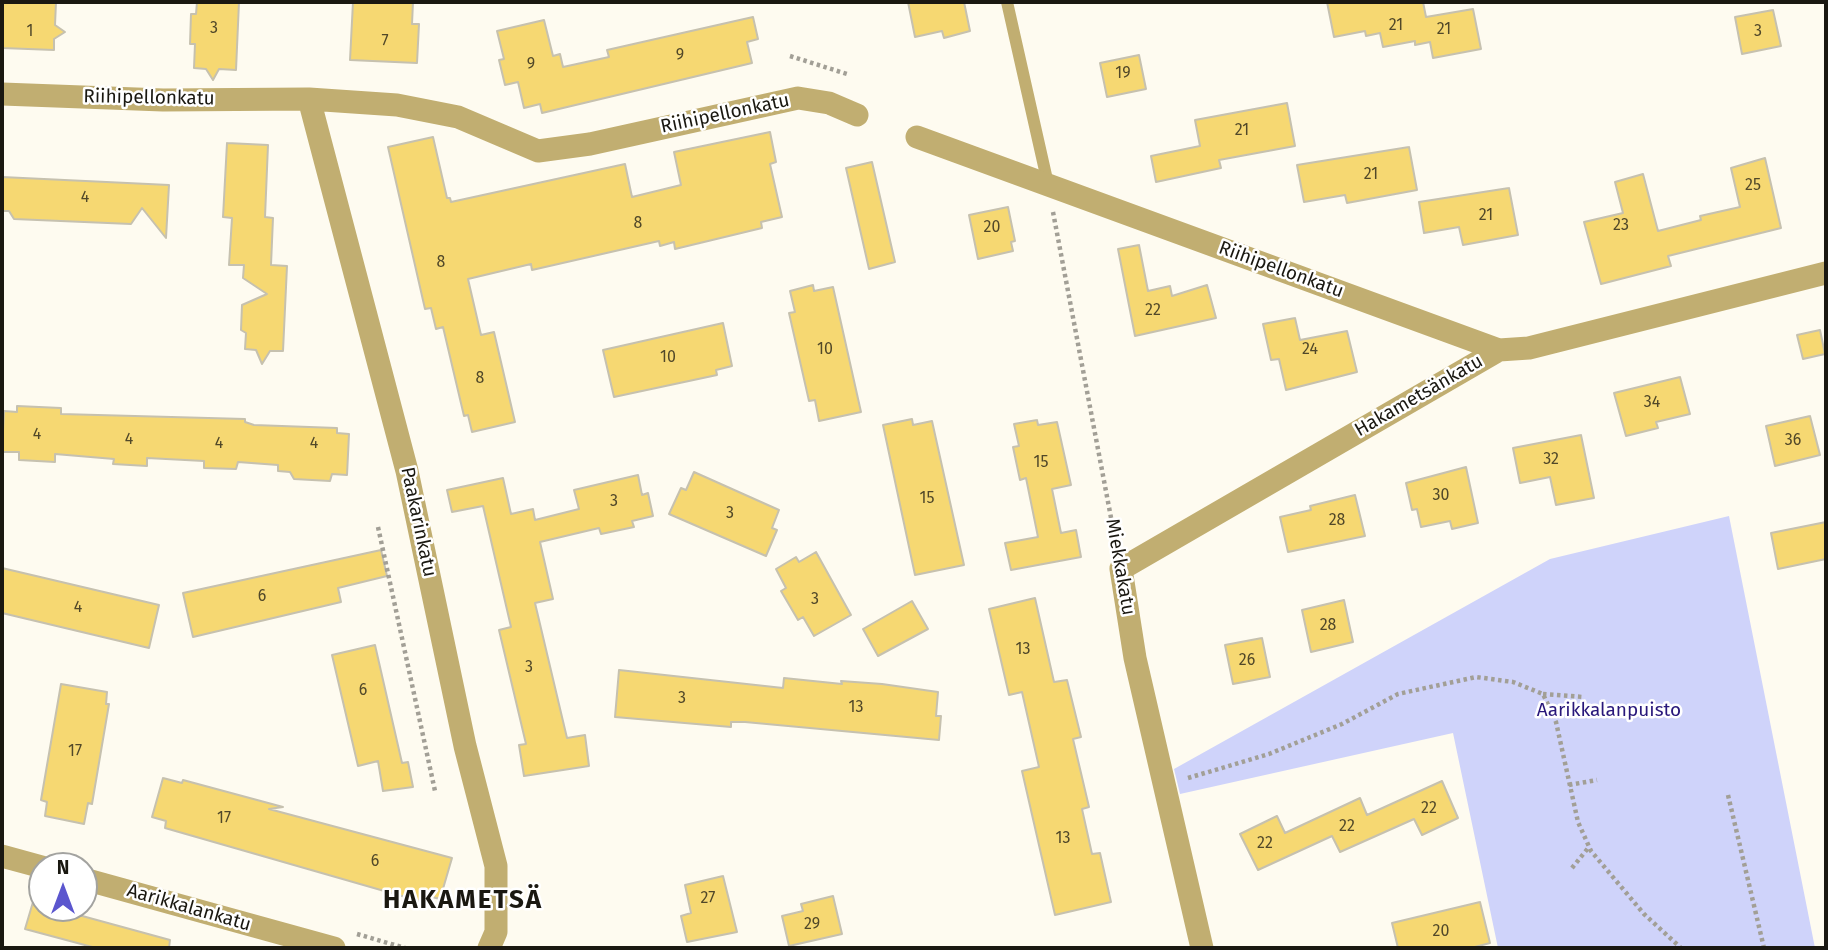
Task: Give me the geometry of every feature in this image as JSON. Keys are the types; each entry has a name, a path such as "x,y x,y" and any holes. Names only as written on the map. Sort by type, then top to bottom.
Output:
{"street":[{"name":"Riihipellonkatu","path":"2,93 163,100 309,99 397,105 458,117 538,151 590,144 798,98 829,103 858,115"},
{"name":"Paakarinkatu","path":"309,99 407,471 465,746 496,866 496,932 489,948"},
{"name":"Riihipellonkatu","path":"917,137 1499,350"},
{"name":"Hakametsänkatu","path":"1121,569 1499,350 1529,348 1826,273"},
{"name":"Miekkakatu","path":"1121,569 1135,658 1202,948"},
{"path":"2,856 28,863"},
{"name":"Aarikkalankatu","path":"98,883 334,948"}],"lane":[{"path":"1007,2 1048,184"}],"path":[{"path":"790,56 847,74"},
{"name":"Miekkakatu","path":"1048,184 1121,569"},
{"path":"378,527 435,791"},
{"path":"1165,782 1213,772 1269,754 1342,724 1398,694 1433,684 1476,677 1494,678 1543,694 1583,697"},
{"path":"1543,694 1556,723 1578,822 1589,846 1644,914 1681,948"},
{"path":"1569,785 1597,780"},
{"path":"1728,795 1764,948"},
{"path":"1572,868 1589,846"}],"green space":[{"name":"Aarikkalanpuisto","path":"1729,516 1815,948 1498,948 1453,733 1180,794 1174,769 1550,559"}],"building":[{"path":"2,2 56,2 55,25 65,32 54,39 54,50 2,48"},
{"path":"197,2 239,2 236,70 219,69 213,80 206,69 194,68 195,44 190,44 191,14 196,14"},
{"path":"353,2 413,2 412,24 419,24 417,63 350,60"},
{"path":"908,2 964,2 970,31 944,38 942,31 915,37"},
{"path":"1327,2 1423,2 1426,17 1473,9 1481,49 1433,58 1430,42 1415,45 1415,41 1383,47 1380,33 1366,36 1365,31 1334,37"},
{"path":"1773,10 1781,46 1742,54 1735,17"},
{"path":"753,17 758,39 747,42 752,63 542,113 540,104 524,108 518,82 505,85 499,60 504,59 497,31 544,20 553,56 560,54 563,67 609,57 607,50"},
{"path":"1139,55 1146,89 1107,97 1100,63"},
{"path":"1287,103 1295,146 1219,160 1221,168 1156,182 1151,156 1200,146 1195,120"},
{"path":"770,132 776,162 770,164 782,217 761,222 762,228 675,249 674,242 660,246 659,241 532,270 531,264 468,279 481,335 494,332 515,422 472,432 468,415 464,416 443,327 436,329 431,308 425,309 388,147 433,137 447,198 450,198 451,202 625,164 632,197 681,185 674,152"},
{"path":"227,143 268,145 265,217 273,218 271,265 287,266 283,351 270,351 262,364 256,350 245,349 246,333 241,330 242,305 267,294 243,278 244,265 229,265 232,218 223,217"},
{"path":"1409,147 1417,190 1347,203 1345,195 1304,202 1297,165"},
{"path":"1765,158 1781,228 1668,256 1671,266 1601,284 1584,222 1623,213 1615,182 1643,174 1658,231 1701,220 1700,216 1740,207 1731,168"},
{"path":"872,162 895,262 869,269 846,168"},
{"path":"2,177 169,185 166,238 142,208 131,224 14,219 9,211 2,211"},
{"path":"1509,188 1518,235 1463,245 1459,227 1424,233 1419,202"},
{"path":"1008,207 1015,241 1011,242 1013,251 978,259 969,215"},
{"path":"1139,245 1148,291 1170,286 1172,296 1207,285 1216,318 1135,336 1118,249"},
{"path":"813,285 814,291 833,287 861,412 819,421 815,400 809,401 789,313 795,312 790,291"},
{"path":"1295,318 1300,340 1347,331 1357,372 1286,390 1279,359 1271,360 1263,324"},
{"path":"723,323 732,366 716,370 717,375 614,397 603,350"},
{"path":"1820,330 1825,354 1803,359 1797,335"},
{"path":"1680,377 1690,414 1656,422 1658,428 1626,436 1614,393"},
{"path":"17,406 61,408 61,414 245,419 245,422 254,425 337,428 337,433 349,434 347,475 332,474 330,481 294,479 290,472 278,471 278,465 238,462 236,469 204,468 204,461 147,458 147,466 113,464 114,459 55,454 55,462 19,460 19,452 2,452 4,411 17,412"},
{"path":"1810,416 1820,455 1775,466 1766,426"},
{"path":"912,419 913,425 932,421 964,565 915,575 883,425"},
{"path":"1037,420 1038,425 1057,422 1071,485 1052,489 1061,533 1076,530 1081,557 1011,570 1005,543 1038,537 1026,478 1020,480 1013,447 1019,446 1014,424"},
{"path":"1581,435 1594,498 1556,505 1550,477 1520,483 1513,448"},
{"path":"1466,467 1478,523 1452,529 1450,521 1421,527 1417,509 1412,510 1406,483"},
{"path":"694,472 779,510 772,528 777,530 766,556 669,514 681,488 686,490"},
{"path":"638,475 642,495 648,493 653,516 632,521 634,527 601,534 599,528 540,542 553,599 535,603 567,738 585,735 589,766 524,776 519,745 526,744 499,630 511,627 483,506 452,512 447,490 503,478 511,514 533,509 535,520 579,509 574,490"},
{"path":"1355,495 1365,536 1288,552 1280,517 1311,510 1310,506"},
{"path":"1826,522 1826,559 1778,569 1771,533"},
{"path":"381,550 387,576 338,588 341,602 193,637 183,593"},
{"path":"816,552 851,615 814,636 803,617 798,620 781,591 786,588 776,569 796,557 799,562"},
{"path":"2,568 159,605 149,648 2,613"},
{"path":"1035,598 1054,682 1067,680 1081,737 1073,739 1089,807 1082,809 1092,854 1100,853 1111,902 1055,915 1022,771 1039,767 1022,692 1009,695 989,609"},
{"path":"1344,600 1353,642 1311,652 1302,610"},
{"path":"912,601 928,629 878,656 863,629"},
{"path":"1262,638 1270,677 1233,684 1225,645"},
{"path":"375,645 402,763 408,762 413,787 383,791 378,761 358,766 332,655"},
{"path":"619,670 783,688 784,678 842,684 841,681 882,684 938,692 936,716 941,716 939,740 745,722 731,722 731,727 615,717"},
{"path":"61,684 107,692 106,704 109,704 92,804 88,803 84,824 45,816 47,802 41,800"},
{"path":"163,778 182,783 183,780 283,807 269,809 452,858 440,899 428,896 426,903 165,828 166,821 152,817"},
{"path":"1442,781 1458,818 1422,835 1414,819 1340,852 1332,836 1258,870 1240,834 1277,816 1285,833 1360,798 1367,815"},
{"path":"723,876 737,932 687,942 681,916 691,913 685,885"},
{"path":"833,896 842,934 789,946 782,916 803,911 801,904"},
{"path":"1480,902 1490,943 1471,948 1398,948 1392,923"},
{"path":"28,919 28,922 98,920 170,940 169,948 96,948 25,929"}],"district":[{"name":"HAKAMETSÄ","path":"463,901"}]}
